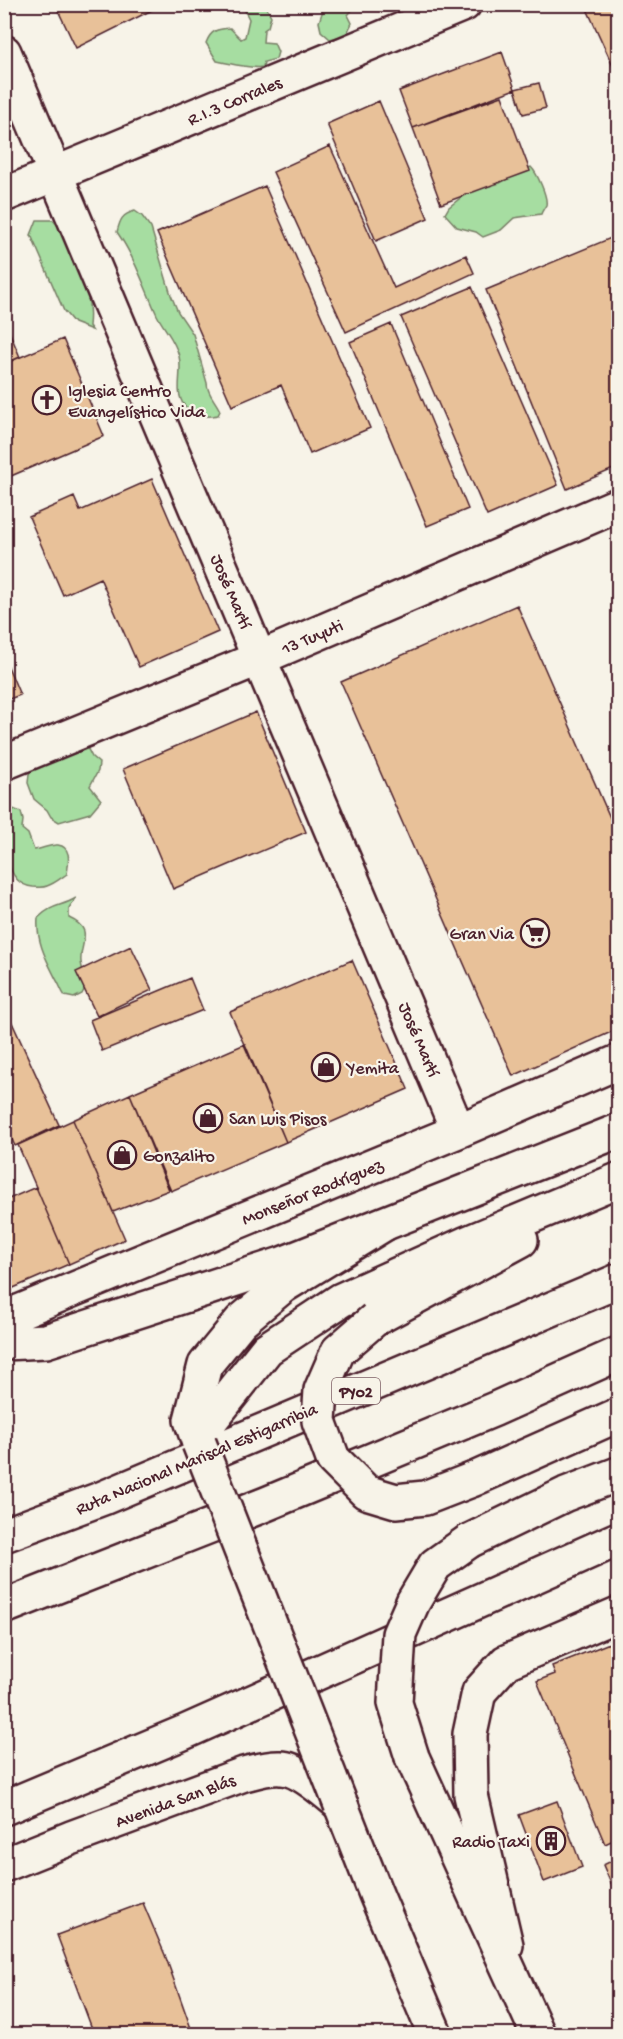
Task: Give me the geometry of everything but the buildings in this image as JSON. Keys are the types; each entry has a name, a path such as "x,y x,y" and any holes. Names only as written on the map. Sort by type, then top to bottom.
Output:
{"main road":[{"name":"R.I.3 Corrales","path":"4,195 464,4"},
{"name":"José Martí","path":"4,52 458,1131"},
{"name":"13 Tuyuti","path":"4,763 260,658 618,506"},
{"name":"Monseñor Rodríguez","path":"4,1318 458,1131 618,1062"},
{"path":"4,1342 46,1341 282,1264 618,1131"},
{"path":"198,1443 210,1421 267,1349 341,1300 465,1244 618,1182"},
{"path":"618,1182 515,1244 375,1319 338,1351 321,1390 319,1421 333,1459 366,1492 396,1501 425,1498 474,1479 618,1415"},
{"path":"384,1224 283,1286 241,1321 205,1365 191,1420 198,1443 376,1893 434,2029"},
{"name":"Ruta Nacional Mariscal Estigarribia","path":"4,1535 103,1498 615,1281"},
{"path":"4,1606 266,1504 495,1409 618,1354"},
{"path":"538,2034 412,1756 395,1703 399,1634 413,1602 435,1565 469,1541 566,1494 618,1474"},
{"path":"4,1808 185,1732 618,1539"},
{"path":"532,2034 515,1983 471,1795 470,1734 478,1692 506,1662 618,1614"},
{"name":"Avenida San Blás","path":"4,1865 244,1774 263,1770 284,1767 313,1782 341,1805"}],"green space":[{"path":"245,5 265,5 271,16 268,27 264,30 263,42 274,43 278,52 276,59 264,62 263,67 247,67 217,61 206,43 212,33 221,29 230,28 241,39 245,37 249,19"},
{"path":"319,5 372,5 369,9 354,8 348,15 352,23 346,35 330,39 321,31 319,22 323,10"},
{"path":"531,167 539,180 546,201 541,214 514,218 501,230 483,237 476,232 457,227 445,214 449,207 468,192 500,183"},
{"path":"135,211 151,228 171,295 178,312 193,334 208,391 220,411 218,415 204,416 195,413 181,400 180,362 177,350 157,315 134,262 117,232 122,218"},
{"path":"37,220 53,220 76,255 88,298 89,326 92,330 74,323 64,311 31,235"},
{"path":"79,732 92,757 99,763 98,771 90,786 101,800 90,813 59,822 34,799 28,783 29,774 41,760"},
{"path":"13,809 21,812 22,829 28,834 34,850 55,845 66,849 68,853 67,874 52,884 45,887 33,887 15,878 7,857 4,832 4,811"},
{"path":"76,898 69,909 69,918 82,927 84,932 81,962 86,986 82,994 74,998 65,996 62,992 42,950 38,918 52,908"}],"place":[{"name":"Iglesia Centro Evangelístico Vida","path":"47,400"},
{"name":"Gran Via","path":"535,933"},
{"name":"Yemita","path":"326,1067"},
{"name":"San Luis Pisos","path":"208,1118"},
{"name":"Gonzalito","path":"122,1155"},
{"name":"Radio Taxi","path":"551,1841"}]}
